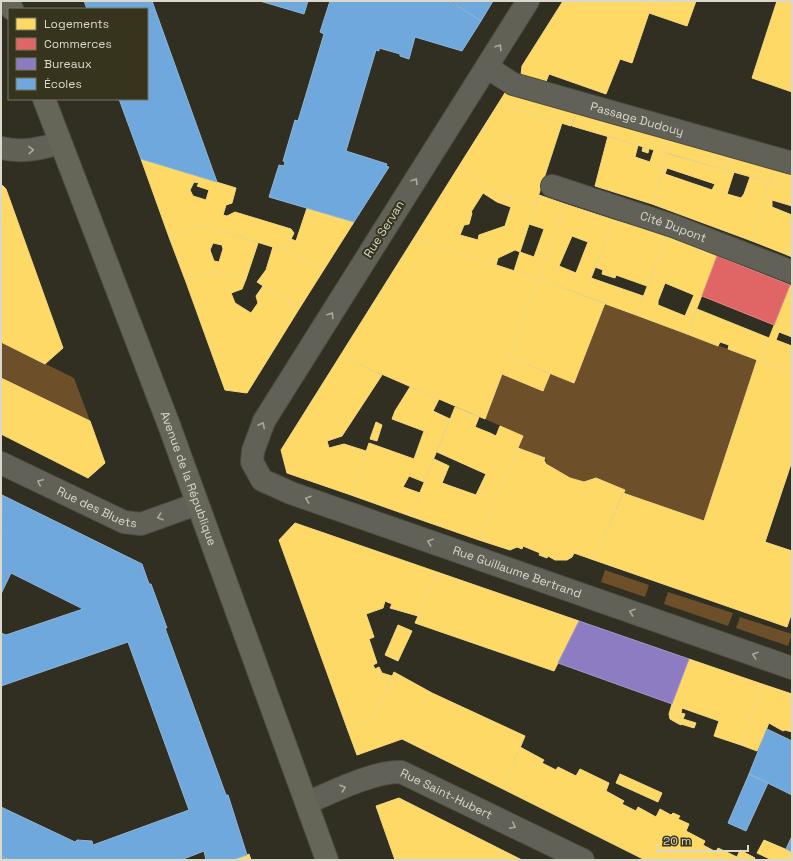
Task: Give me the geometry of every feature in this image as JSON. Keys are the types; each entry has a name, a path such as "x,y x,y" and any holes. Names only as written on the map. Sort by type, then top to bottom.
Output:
{"main road":[{"name":"Avenue de la République","path":"44,100 59,142 169,425 327,860"}],"street":[{"name":"Rue Servan","path":"252,462 253,450 264,421 528,1"},
{"name":"Passage Dudouy","path":"487,67 513,84 792,163"},
{"path":"1,148 11,150 37,150 59,142"},
{"name":"Cité Dupont","path":"552,186 673,226 792,272"},
{"name":"Rue Guillaume Bertrand","path":"252,462 262,480 291,493 792,668"},
{"name":"Rue des Bluets","path":"1,463 124,522 141,524 197,504"},
{"name":"Rue Saint-Hubert","path":"307,803 331,792 381,774 400,772 583,860"}],"shaded area":[{"path":"605,303 757,360 704,521 623,493 625,490 596,478 584,482 570,478 547,464 545,458 518,448 523,436 485,419 502,374 550,374 574,383"},
{"path":"1,342 74,378 90,421 1,378"},
{"path":"605,570 649,585 645,597 601,582"},
{"path":"668,592 733,613 728,626 664,604"},
{"path":"740,617 792,634 788,646 736,628"}],"building: Logements":[{"path":"563,1 696,1 687,26 649,13 632,63 620,59 606,94 549,74 544,87 523,78 521,75 522,66"},
{"path":"777,1 792,1 792,92 752,78"},
{"path":"508,88 579,108 571,126 498,104"},
{"path":"498,104 562,123 535,206 499,194 459,166"},
{"path":"579,108 670,134 664,153 572,126"},
{"path":"670,134 732,152 726,170 664,153"},
{"path":"608,136 638,145 635,157 650,162 654,150 667,154 652,204 595,186"},
{"path":"643,147 649,149 648,153 642,151"},
{"path":"732,152 776,164 769,182 726,170"},
{"path":"667,153 734,172 727,194 741,198 750,177 769,182 752,241 652,204","holes":["667,168 715,184 712,190 665,174"]},
{"path":"141,159 236,188 232,203 226,205 223,215 227,216 235,212 291,229 294,233 291,239 296,241 307,208 354,222 323,271 289,252 202,225 169,237","holes":["194,182 199,183 197,186 209,190 206,200 193,196 190,190"]},
{"path":"776,164 792,169 792,187 769,181"},
{"path":"459,166 499,194 535,206 520,252 515,250 498,258 496,265 414,238","holes":["483,193 497,202 511,207 505,226 479,235 478,240 460,235 464,225 469,224 471,212"]},
{"path":"769,181 792,187 792,206 772,200 772,207 792,215 792,237 785,254 752,241"},
{"path":"1,184 6,189 63,348 45,364 1,342"},
{"path":"539,195 565,204 539,279 514,271 520,252 534,257 544,229 529,224"},
{"path":"565,204 614,220 584,296 539,279","holes":["572,236 588,242 576,273 559,266"]},
{"path":"614,220 667,236 647,286 616,275 615,278 602,274 603,270 595,267"},
{"path":"202,225 258,243 246,279 213,271 186,282 169,237","holes":["213,243 222,245 223,249 219,262 214,261 210,250"]},
{"path":"667,236 717,256 687,334 636,315","holes":["665,283 694,295 685,316 658,305 658,301"]},
{"path":"792,237 792,257 785,254"},
{"path":"414,238 539,279 509,357 550,374 543,391 502,374 485,419 340,356"},
{"path":"273,247 289,252 323,271 299,309 257,282 266,270"},
{"path":"213,271 246,279 242,289 231,293 235,303 251,313 258,303 256,296 263,286 299,309 247,393 225,390 186,282"},
{"path":"591,278 643,296 636,315 584,296"},
{"path":"539,279 605,303 574,383 509,357"},
{"path":"790,285 792,286 792,337 779,332 776,340 792,346 792,373 760,361"},
{"path":"697,309 769,338 760,361 728,349 729,345 720,342 718,346 687,334"},
{"path":"340,356 382,375 342,436 327,441 329,448 344,444 366,451 351,495 287,473 281,450"},
{"path":"757,360 792,373 792,461 765,542 792,551 792,612 787,627 594,560 623,493 704,521"},
{"path":"1,378 90,421 105,463 88,478 1,434"},
{"path":"410,387 439,399 433,411 450,419 424,482 409,476 403,487 420,493 410,516 351,495 369,443 414,459 424,431 392,419 395,411"},
{"path":"455,407 479,417 475,427 496,436 500,426 523,436 479,540 410,516 434,459 449,466 442,483 476,495 486,474 437,452"},
{"path":"376,422 382,425 377,441 370,439"},
{"path":"518,448 545,458 544,460 546,464 570,478 584,482 596,478 625,490 594,560 574,553 572,557 567,560 555,560 548,556 547,558 539,555 540,553 523,546 522,549 517,547 510,550 479,540"},
{"path":"295,523 437,572 418,616 390,608 392,604 385,601 383,608 366,614 374,637 369,639 377,663 373,665 375,669 379,667 382,673 392,676 373,719 347,728 279,540"},
{"path":"437,572 579,621 554,671 415,623"},
{"path":"398,625 412,631 398,661 385,655"},
{"path":"689,659 762,684 741,745 714,736 719,721 682,708 681,713 685,714 683,719 674,716 677,706 672,704"},
{"path":"394,672 432,693 525,736 503,789 402,739 357,755 347,728 373,719"},
{"path":"762,684 792,694 792,732 785,730 783,731 769,723 757,751 741,745"},
{"path":"672,704 677,706 674,716 679,717 677,723 670,719 669,714"},
{"path":"679,717 683,719 681,725 677,723"},
{"path":"683,719 696,723 694,728 681,724"},
{"path":"520,747 544,760 542,763 556,770 558,767 576,776 580,769 609,783 606,791 624,801 622,804 636,811 638,807 656,817 660,809 671,815 673,813 680,816 678,819 689,824 686,831 705,841 703,845 716,852 718,848 737,857 740,850 755,858 754,860 645,860 503,789"},
{"path":"620,774 662,793 658,802 616,783"},
{"path":"399,798 502,850 496,860 395,860 376,806"},
{"path":"764,840 792,852 792,860 772,860 757,853"},
{"path":"502,850 522,860 496,860"},
{"path":"249,854 251,860 232,860 247,855"}],"building: Commerces":[{"path":"717,256 790,285 774,325 702,296"}],"building: Bureaux":[{"path":"579,621 689,659 672,704 558,663"}],"building: Écoles":[{"path":"84,1 152,1 217,182 141,159 119,100 148,100 148,8 87,8"},
{"path":"260,1 308,1 304,14"},
{"path":"330,1 449,1 481,21 462,51 415,37 409,59 400,56 400,54 379,48 379,51 376,50 346,151 387,164 386,166 389,167 354,222 269,197 279,165 284,166 285,162 283,161 295,120 298,121 324,34 320,32"},
{"path":"451,1 493,1 481,21"},
{"path":"2,495 142,564 167,628 165,628 226,795 228,795 247,855 232,860 206,860 204,851 181,860 10,860 1,856 1,807 75,842 77,840 92,841 93,845 189,810 128,642 1,686 1,633 6,635 83,609 11,573 1,594"},
{"path":"767,729 792,741 792,795 749,774"},
{"path":"749,774 768,783 746,831 728,823"},
{"path":"792,836 792,852 786,849"},
{"path":"1,856 10,860 1,860"}]}
